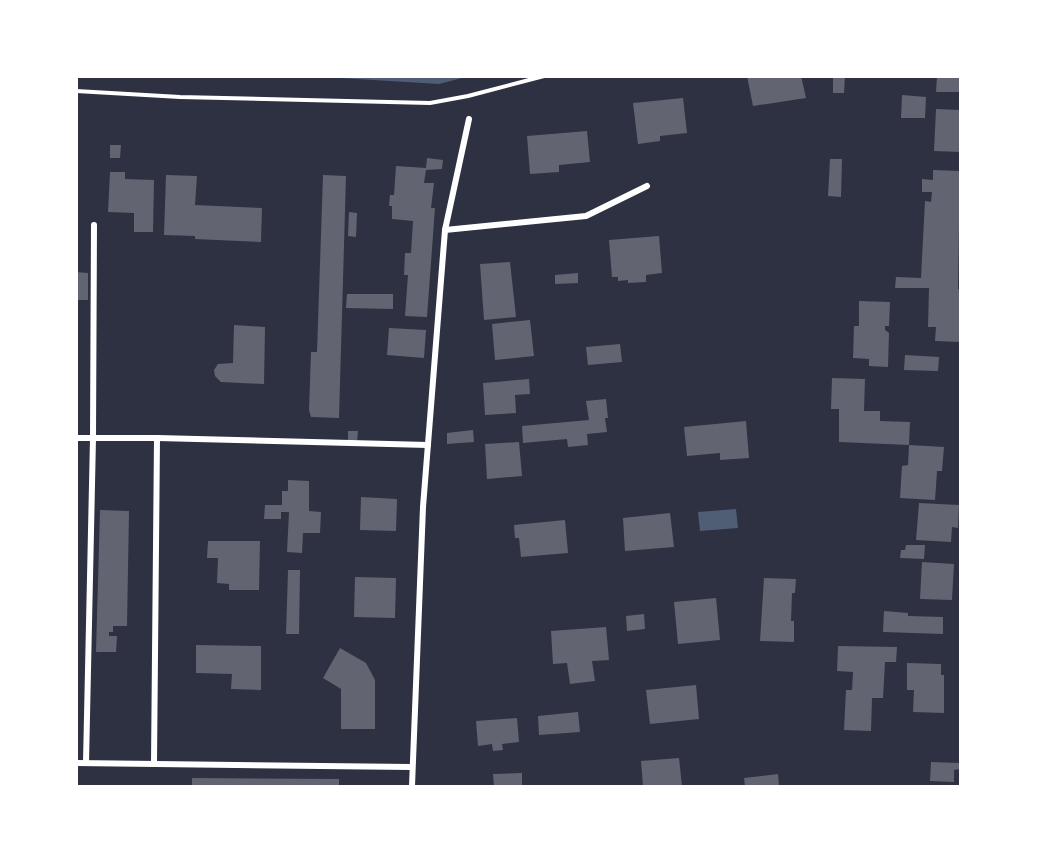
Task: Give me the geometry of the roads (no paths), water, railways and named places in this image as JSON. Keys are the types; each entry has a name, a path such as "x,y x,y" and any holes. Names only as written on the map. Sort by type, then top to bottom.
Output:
{"street":[{"path":"412,786 423,507 445,230 468,119"},
{"path":"445,230 586,216 647,186"},
{"path":"86,763 93,438 94,225"},
{"path":"76,438 157,438 428,446"},
{"path":"154,763 157,438"},
{"path":"76,763 411,767"}],"water":[{"path":"324,77 466,77 439,84"},
{"path":"736,509 738,528 700,531 698,512"}]}
